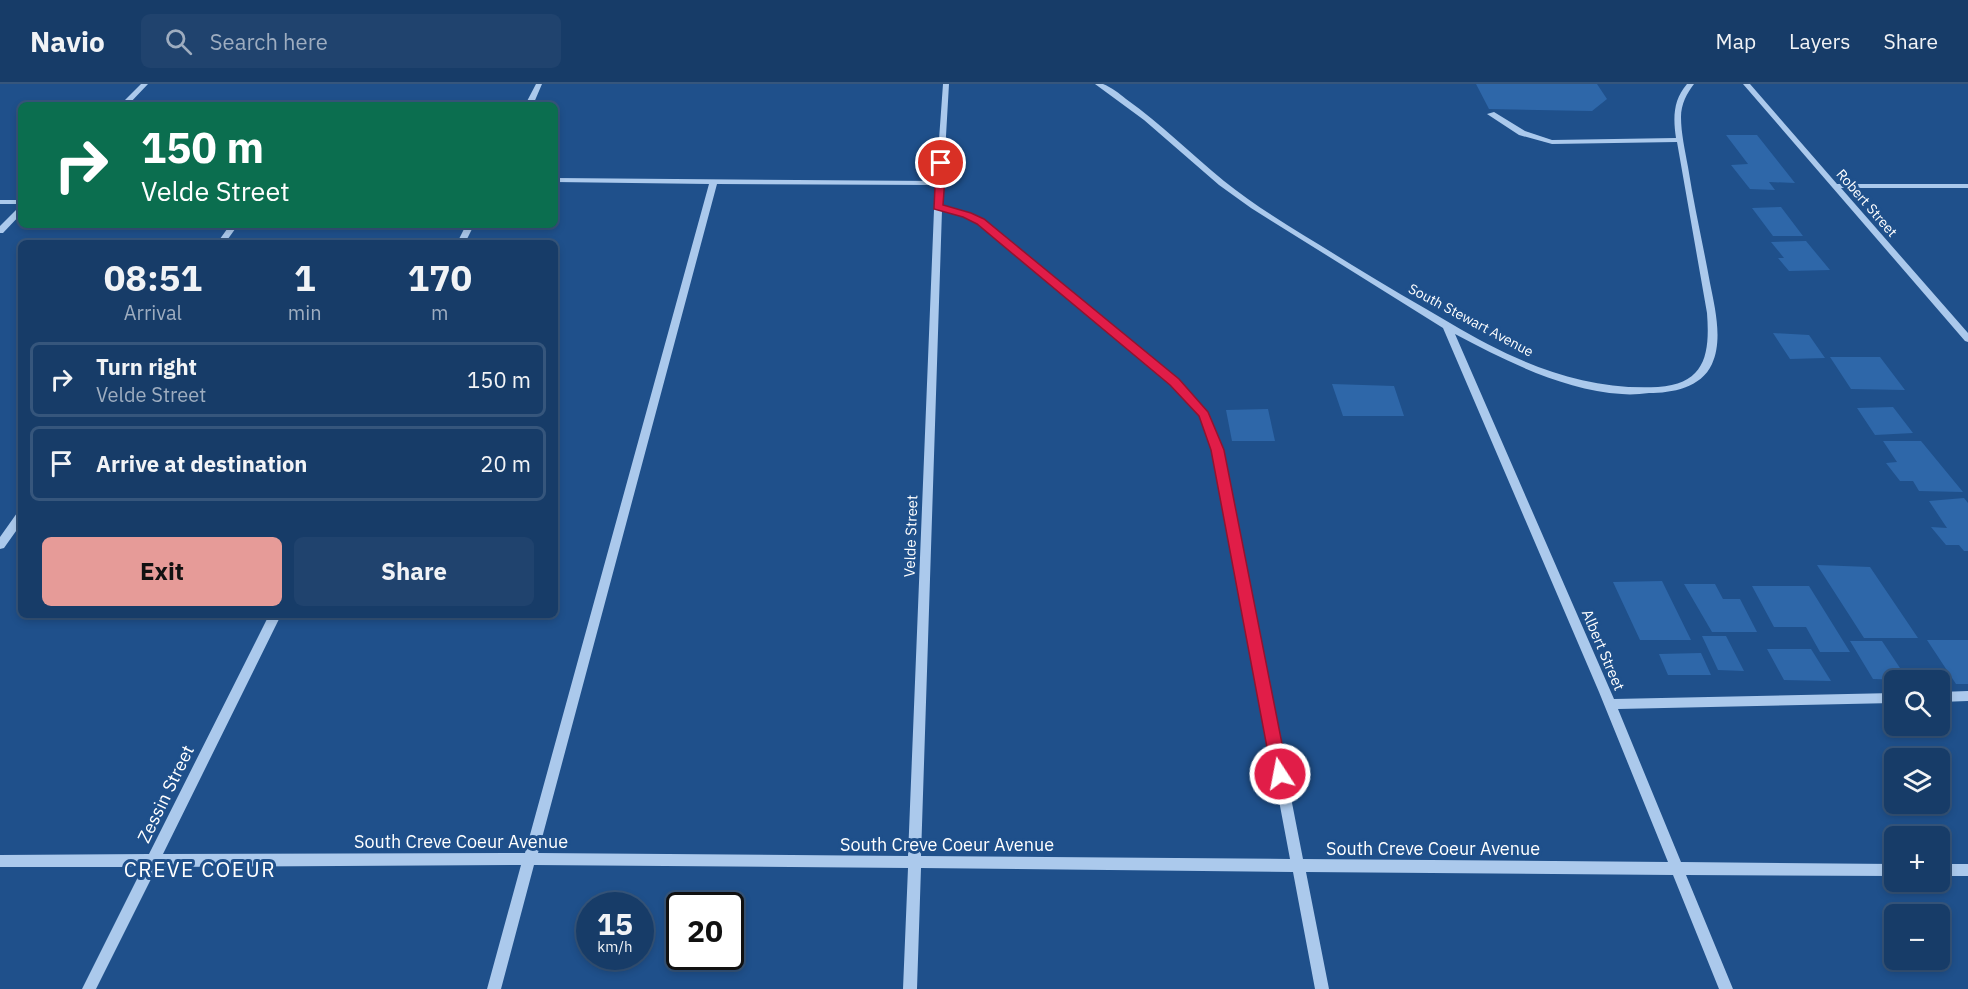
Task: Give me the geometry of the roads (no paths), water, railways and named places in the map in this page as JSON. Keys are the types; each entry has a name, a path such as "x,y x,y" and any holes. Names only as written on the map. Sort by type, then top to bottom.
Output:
{"street":[{"path":"127,102 145,84"},
{"path":"531,102 540,84"},
{"name":"Velde Street","path":"910,989 938,206 946,84"},
{"name":"South Stewart Avenue","path":"1098,84 1125,102 1222,183 1264,214 1446,324 1516,361 1577,382 1627,391 1654,391 1673,388 1692,381 1704,371 1710,358 1712,314 1677,115 1683,93 1691,84"},
{"name":"Robert Street","path":"1746,84 1968,339"},
{"path":"1491,114 1522,134 1552,142 1680,140"},
{"path":"558,180 939,183"},
{"path":"494,989 714,182"},
{"path":"1834,186 1968,186"},
{"path":"0,202 18,202"},
{"path":"938,206 967,215 980,222 1175,382 1204,415 1218,450 1322,989"},
{"path":"0,231 18,213"},
{"name":"Albert Street","path":"1446,324 1609,704 1726,989"},
{"path":"0,545 18,520"},
{"name":"Zessin Street","path":"89,989 274,618"},
{"path":"1950,697 1968,696"},
{"path":"1609,704 1884,698"},
{"name":"South Creve Coeur Avenue","path":"0,861 528,859 1884,870"},
{"path":"1950,870 1968,870"}],"district":[{"name":"CREVE COEUR","path":"200,870"}]}
